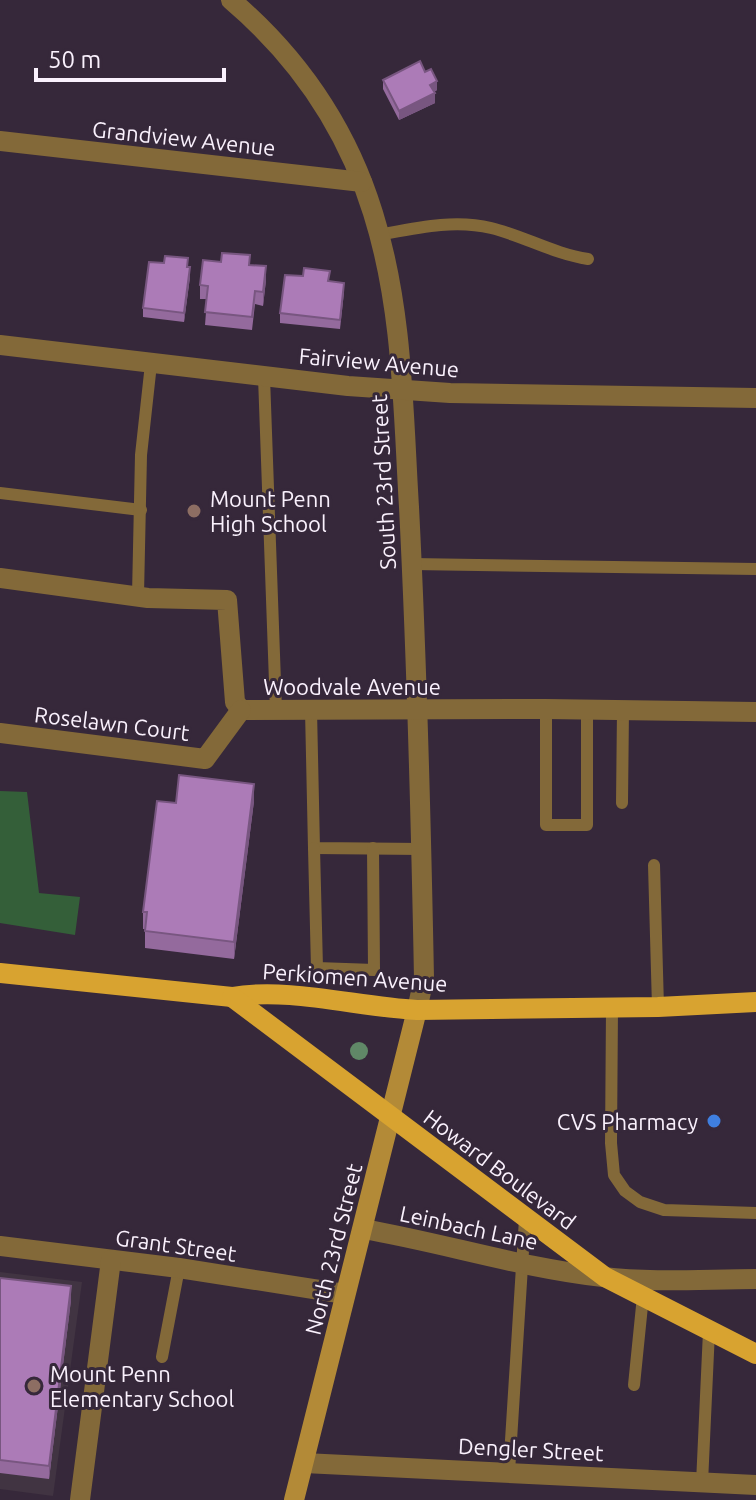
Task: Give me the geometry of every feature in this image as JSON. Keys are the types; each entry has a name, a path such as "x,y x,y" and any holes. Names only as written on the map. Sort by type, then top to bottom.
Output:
{"main road":[{"name":"Perkiomen Avenue","path":"0,973 232,997 259,992 417,1010 658,1007 756,1002"},
{"name":"Howard Boulevard","path":"232,997 605,1277 756,1354"},
{"name":"North 23rd Street","path":"294,1500 417,1010"}],"street":[{"name":"South 23rd Street","path":"231,0 256,21 309,81 335,124 362,182 388,269 402,390 418,710 424,978 417,1010"},
{"name":"Grandview Avenue","path":"0,141 362,182"},
{"name":"Fairview Avenue","path":"0,345 264,377 402,390 756,398"},
{"name":"Woodvale Avenue","path":"0,578 138,595 227,600 235,702 241,710 756,712"},
{"name":"Roselawn Court","path":"0,733 205,759 241,710"},
{"name":"Leinbach Lane","path":"363,1229 522,1264 605,1277 756,1279"},
{"name":"Grant Street","path":"0,1246 179,1268 345,1294"},
{"path":"80,1500 111,1260"},
{"name":"Dengler Street","path":"304,1463 756,1485"}],"lane":[{"path":"378,235 428,226 466,224 494,228 546,249 588,259"},
{"path":"138,595 141,455 151,364"},
{"path":"264,377 276,710"},
{"path":"0,493 141,510"},
{"path":"412,564 756,569"},
{"path":"546,709 546,825 587,825 587,710"},
{"path":"311,710 317,968 374,970 373,848"},
{"path":"622,803 623,710"},
{"path":"314,848 422,849"},
{"path":"654,865 658,1007"},
{"path":"612,1008 611,1143 614,1175 625,1191 640,1202 664,1210 756,1213"},
{"path":"509,1472 525,1219"},
{"path":"162,1357 179,1268"},
{"path":"634,1385 643,1296"},
{"path":"702,1483 709,1331"}],"shaded area":[{"name":"Mount Penn Elementary School","path":"0,1272 82,1282 53,1496 0,1489"}],"green space":[{"path":"0,791 27,792 39,893 80,897 75,935 0,923"}],"building":[{"path":"420,61 425,72 431,69 437,81 430,85 435,93 399,111 383,80"},
{"path":"222,253 250,255 249,265 266,266 263,292 255,291 252,317 205,312 208,286 200,285 203,260 221,262"},
{"path":"165,256 188,258 187,267 190,267 184,313 143,308 149,262 164,263"},
{"path":"304,268 330,271 328,281 344,283 340,320 280,313 285,275 303,276"},
{"path":"179,775 254,784 234,942 145,931 147,912 143,912 157,801 176,803"},
{"name":"Mount Penn Elementary School","path":"0,1278 71,1286 49,1466 0,1460"}],"place":[{"name":"Mount Penn High School","path":"194,511"},
{"name":"CVS Pharmacy","path":"714,1121"},
{"name":"Mount Penn Elementary School","path":"34,1386"}]}
